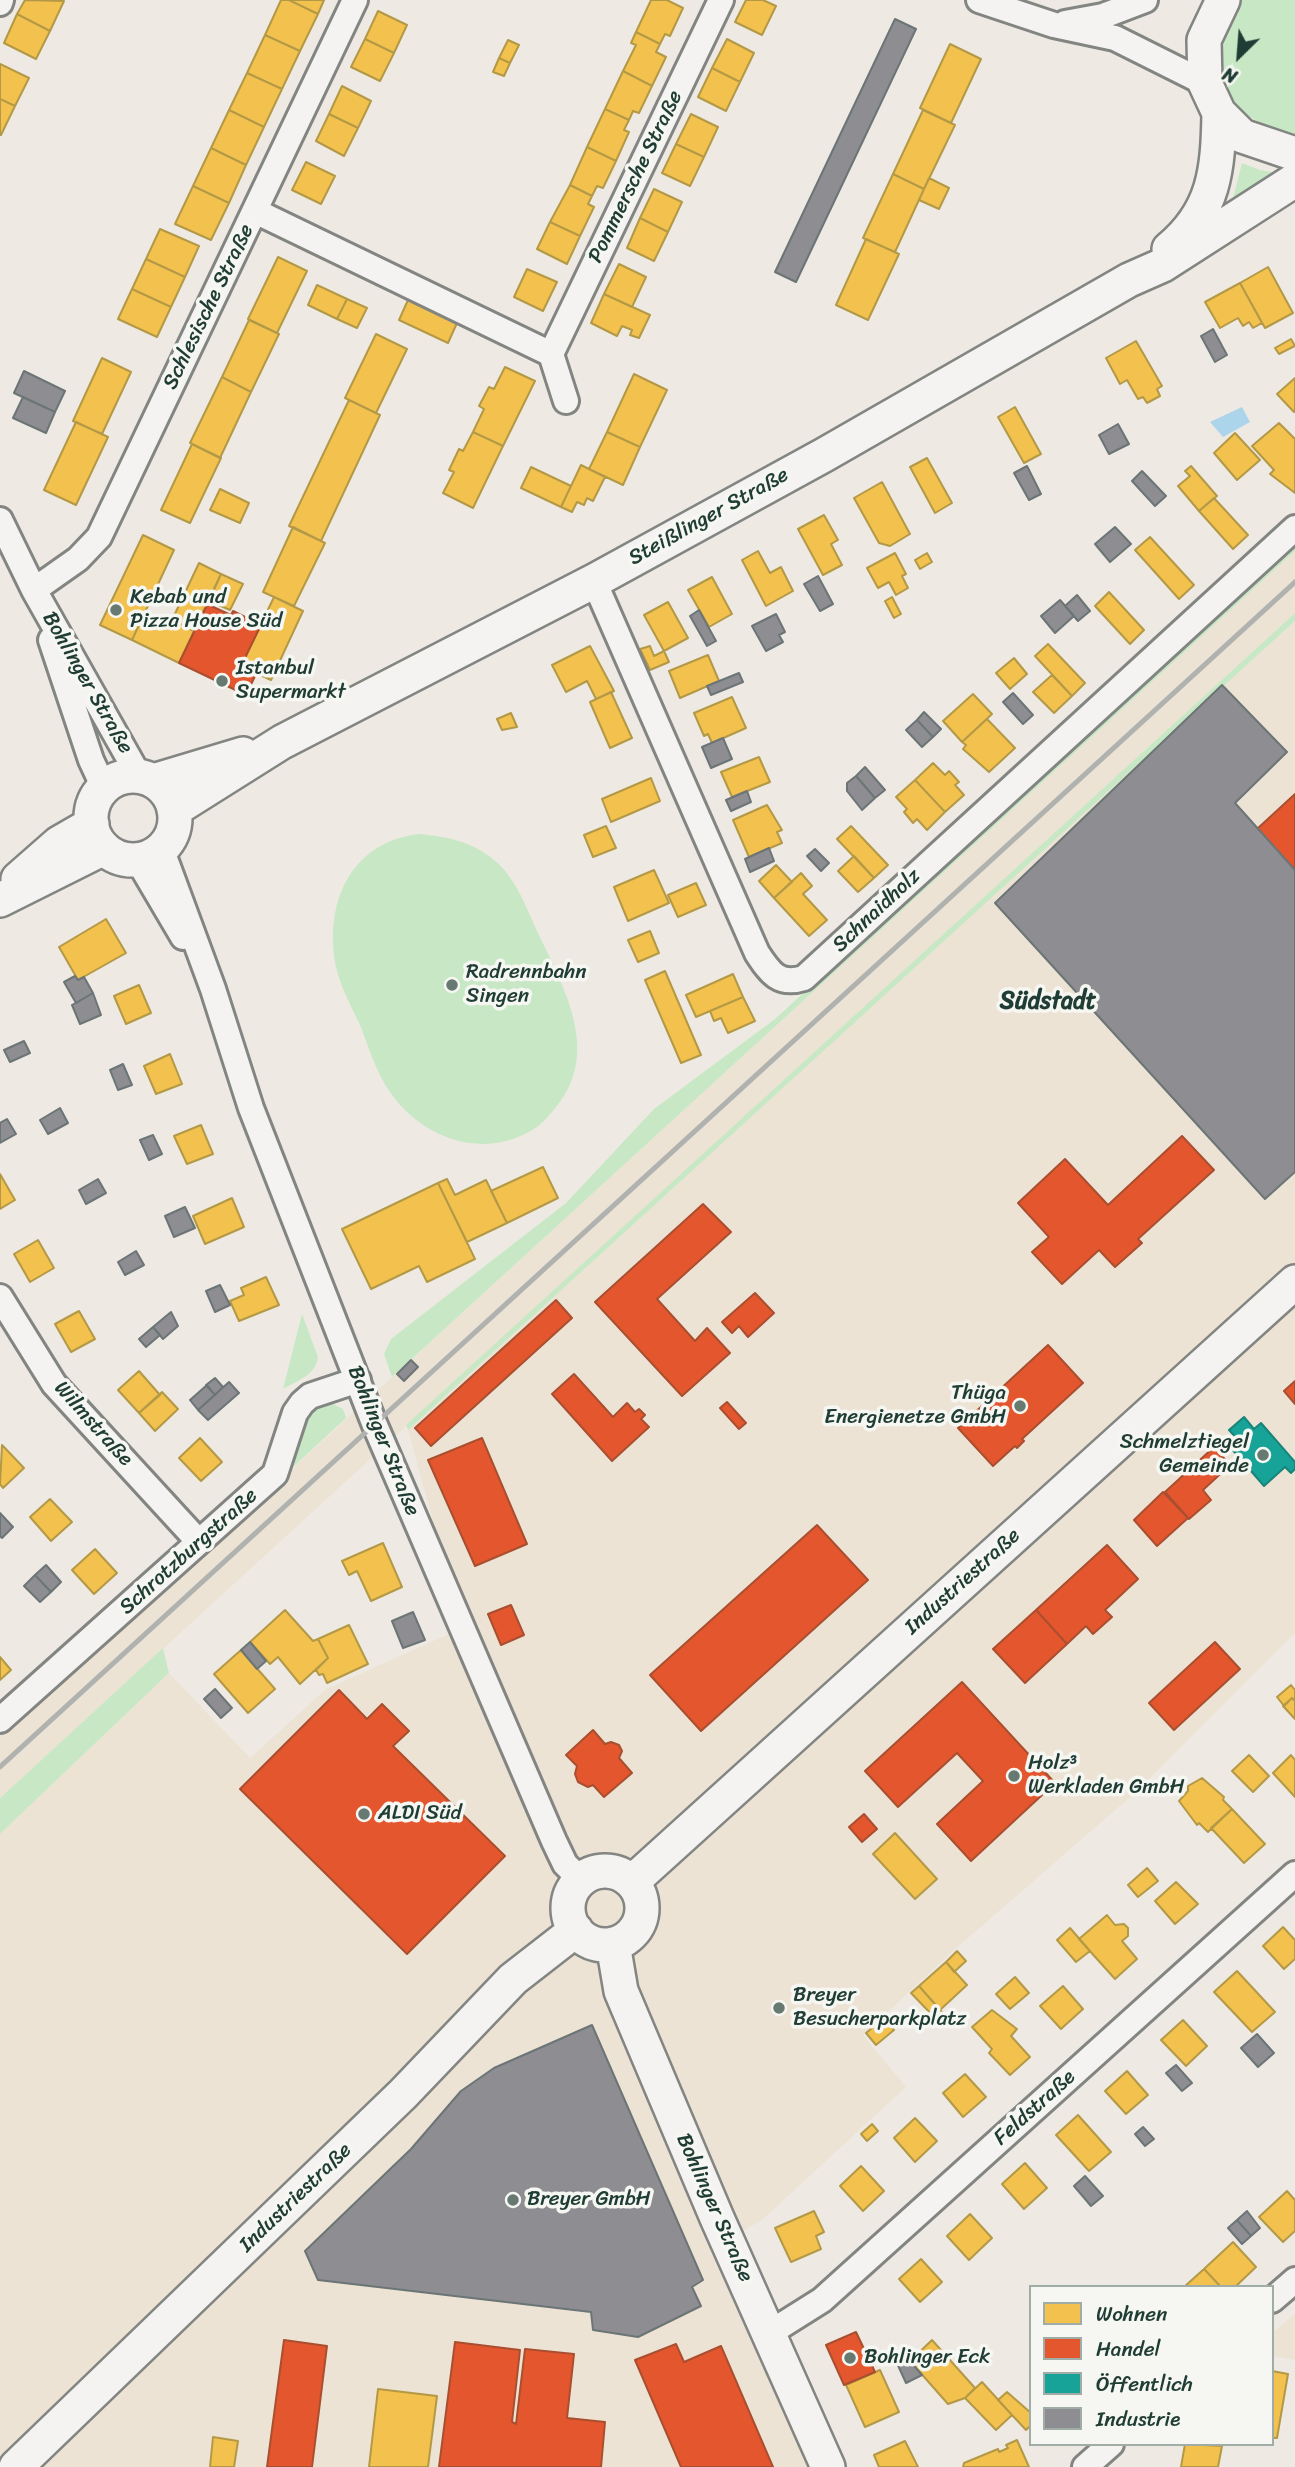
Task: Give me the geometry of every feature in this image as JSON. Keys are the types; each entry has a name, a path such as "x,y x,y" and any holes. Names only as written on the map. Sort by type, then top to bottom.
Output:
{"street":[{"name":"Schlesische Straße","path":"34,590 78,559 99,537 355,0"},
{"name":"Pommersche Straße","path":"551,354 721,0"},
{"path":"979,0 1054,25 1115,38 1205,83"},
{"path":"1054,25 1103,16 1145,0"},
{"name":"Steißlinger Straße","path":"1223,0 1204,40 1205,83 1219,113 1242,136 1295,154"},
{"name":"Steißlinger Straße","path":"1129,280 1186,235 1206,201 1216,176 1219,113"},
{"name":"Steißlinger Straße","path":"174,810 282,742 594,580 824,454 1129,280 1163,265 1295,180"},
{"path":"255,211 551,354 566,401"},
{"name":"Bohlinger Straße","path":"0,520 34,590 146,778"},
{"name":"Schnaidholz","path":"594,580 757,953 769,972 780,981 791,982 804,978 1295,528"},
{"name":"Bohlinger Straße","path":"34,590 91,760 104,788"},
{"name":"Steißlinger Straße","path":"104,788 120,778 146,778 282,742"},
{"path":"104,788 93,804 98,836 119,857 149,854 173,831 174,810 163,788 146,778"},
{"path":"0,895 60,843 98,836"},
{"path":"0,900 98,836"},
{"name":"Bohlinger Straße","path":"149,854 213,989 251,1108 358,1380 554,1840 565,1864 581,1881"},
{"name":"Industriestraße","path":"632,1882 1295,1282"},
{"name":"Wilmstraße","path":"1,1302 54,1384 200,1542"},
{"name":"Schrotzburgstraße","path":"0,1720 275,1475 295,1413 302,1403 310,1396 358,1380"},
{"path":"607,1871 632,1882 641,1897 640,1921 634,1932 613,1944 592,1943 576,1930 569,1911 569,1901 581,1881 597,1872 607,1871"},
{"name":"Feldstraße","path":"768,2334 822,2300 1295,1874"},
{"name":"Industriestraße","path":"16,2467 394,2103 513,1979 576,1930"},
{"name":"Bohlinger Straße","path":"613,1944 621,1992 828,2467"},
{"path":"1274,2298 1295,2280"},
{"path":"1086,2467 1109,2446"}],"shaded area":[{"path":"1295,551 1295,613 0,1798 0,1736"},
{"path":"1295,621 1295,1633 1136,1792 952,1952 863,2035 906,2087 762,2220 727,2240 828,2467 0,2467 0,1834 169,1673 250,1758 326,1689 462,1628 408,1430"},
{"path":"1295,2314 1295,2360 1274,2356 1274,2331"}],"green space":[{"path":"1230,0 1295,0 1295,136 1249,116 1227,95 1220,82 1215,47"},
{"path":"1242,163 1260,170 1291,175 1230,210"},
{"path":"1295,543 1295,551 392,1377 384,1354 391,1339 566,1203 654,1109 775,1019"},
{"path":"1295,613 1295,621 408,1430 406,1425"},
{"name":"Radrennbahn Singen","path":"420,834 473,846 506,872 519,892 567,997 577,1040 577,1062 571,1083 542,1123 508,1141 487,1144 445,1137 409,1114 394,1098 382,1079 337,971 333,947 334,924 338,901 346,881 375,849 395,839"},
{"path":"302,1314 318,1357 314,1368 305,1377 283,1389"},
{"path":"329,1402 343,1409 346,1418 291,1469 311,1408"},
{"path":"163,1648 169,1673 0,1834 0,1798"}],"water":[{"path":"1242,407 1250,422 1223,437 1210,422"}],"building: Wohnen":[{"path":"25,0 64,1 50,31 17,14"},
{"path":"281,0 289,0 318,14 300,51 265,35"},
{"path":"289,0 324,0 318,14"},
{"path":"651,0 667,0 683,8 670,36 665,34 660,44 636,32"},
{"path":"746,0 763,0 776,6 762,35 735,22"},
{"path":"378,11 407,25 394,53 365,39"},
{"path":"17,14 50,31 36,59 4,43"},
{"path":"636,32 660,44 656,52 666,57 652,86 623,71 636,45 631,43"},
{"path":"265,35 300,51 282,89 247,73"},
{"path":"365,39 394,53 380,81 351,67"},
{"path":"727,39 754,53 740,82 712,68"},
{"path":"508,40 519,45 510,63 499,58"},
{"path":"950,44 981,59 951,123 920,108"},
{"path":"499,58 510,63 504,76 493,72"},
{"path":"0,64 29,78 15,106 0,99"},
{"path":"712,68 740,82 726,111 698,97"},
{"path":"623,71 652,86 639,113 633,111 629,120 605,109"},
{"path":"247,73 282,89 264,127 229,110"},
{"path":"342,86 371,101 358,128 329,114"},
{"path":"0,99 15,106 1,135 0,135"},
{"path":"605,109 629,120 624,130 629,132 616,161 587,147"},
{"path":"229,110 264,127 246,165 211,148"},
{"path":"923,110 955,125 924,189 893,174"},
{"path":"329,114 358,128 344,156 316,141"},
{"path":"691,114 718,127 704,157 676,144"},
{"path":"676,144 704,157 690,186 662,173"},
{"path":"587,147 616,161 603,188 597,186 592,196 570,185"},
{"path":"211,148 246,165 229,203 193,186"},
{"path":"306,162 335,176 321,204 292,190"},
{"path":"893,174 924,189 895,252 863,238"},
{"path":"929,178 949,188 939,209 919,200"},
{"path":"570,185 592,196 588,204 594,207 580,236 550,222"},
{"path":"193,186 229,203 211,240 175,224"},
{"path":"654,189 682,202 668,232 640,218"},
{"path":"640,218 668,232 654,261 627,248"},
{"path":"550,222 580,236 567,264 537,249"},
{"path":"160,229 199,246 185,277 146,259"},
{"path":"866,239 899,254 868,320 836,305"},
{"path":"278,257 307,271 277,333 248,319"},
{"path":"146,259 185,277 171,307 132,289"},
{"path":"619,264 646,277 632,307 604,294"},
{"path":"1268,267 1293,313 1265,328 1240,283"},
{"path":"527,269 557,282 543,311 514,297"},
{"path":"1240,283 1262,323 1253,328 1249,322 1243,326 1238,318 1220,328 1205,302"},
{"path":"317,285 347,299 337,319 308,305"},
{"path":"132,289 171,307 157,337 118,319"},
{"path":"604,294 650,315 639,338 630,335 632,330 622,326 617,336 591,323"},
{"path":"347,299 367,308 357,328 337,319"},
{"path":"408,300 457,323 448,343 399,320"},
{"path":"249,320 279,334 251,392 222,377"},
{"path":"376,334 407,349 376,413 345,398"},
{"path":"1291,339 1295,346 1279,354 1275,348"},
{"path":"1136,341 1162,386 1157,389 1160,396 1147,403 1143,397 1138,399 1127,380 1120,384 1106,358"},
{"path":"102,358 131,372 102,434 73,421"},
{"path":"505,367 535,381 503,446 473,432 484,409 479,406 489,387 494,389"},
{"path":"634,374 667,390 640,447 607,432"},
{"path":"222,377 251,392 220,458 190,443"},
{"path":"1295,378 1295,411 1294,412 1277,394"},
{"path":"349,400 380,415 321,541 289,526"},
{"path":"1015,407 1041,454 1024,463 998,417"},
{"path":"76,422 108,437 76,505 44,490"},
{"path":"1279,423 1295,439 1295,493 1270,474 1274,470 1252,446"},
{"path":"473,432 503,446 473,508 443,493 454,472 449,470 459,449 463,451"},
{"path":"607,432 640,447 623,485 589,469"},
{"path":"1235,433 1260,460 1237,480 1214,453"},
{"path":"192,444 221,458 190,523 161,510"},
{"path":"927,458 952,503 935,513 910,467"},
{"path":"581,465 605,477 593,501 587,498 584,505 577,502 572,512 561,507"},
{"path":"1191,466 1217,496 1199,511 1178,486 1190,476 1185,471"},
{"path":"531,467 571,486 561,507 521,488"},
{"path":"882,482 910,534 890,546 879,543 854,498"},
{"path":"220,489 249,503 240,523 210,510"},
{"path":"1214,498 1248,535 1233,549 1199,511"},
{"path":"824,515 838,540 831,544 842,565 823,575 798,529"},
{"path":"293,527 325,543 294,606 263,592"},
{"path":"143,535 174,550 132,640 100,625"},
{"path":"1150,537 1194,585 1179,599 1135,550"},
{"path":"758,551 770,573 781,567 793,591 766,606 742,560"},
{"path":"895,553 906,574 902,576 908,588 896,595 889,582 878,588 867,568"},
{"path":"927,553 932,562 920,569 915,560"},
{"path":"199,563 221,574 194,631 172,620"},
{"path":"221,574 243,584 230,610 209,601"},
{"path":"712,577 732,614 709,627 688,590"},
{"path":"1109,592 1144,630 1130,644 1095,606"},
{"path":"274,597 303,611 271,680 241,666"},
{"path":"892,597 901,614 894,618 885,601"},
{"path":"668,602 688,638 664,651 644,615"},
{"path":"144,614 169,626 172,620 194,631 179,663 132,640"},
{"path":"1048,644 1085,683 1072,696 1035,656"},
{"path":"590,646 614,691 596,699 587,681 566,692 552,665"},
{"path":"650,646 654,656 664,651 669,662 650,670 640,649"},
{"path":"708,655 719,681 680,698 669,671"},
{"path":"1014,658 1027,674 1010,689 996,673"},
{"path":"1052,675 1072,696 1054,713 1033,692"},
{"path":"611,692 632,738 610,748 590,702"},
{"path":"973,694 992,714 962,742 943,721"},
{"path":"732,697 746,728 712,743 708,734 704,736 694,713"},
{"path":"511,713 517,727 502,730 497,719"},
{"path":"987,719 1015,748 989,772 963,749 966,745 962,742"},
{"path":"759,757 770,782 732,797 721,772"},
{"path":"933,763 945,775 949,771 959,782 955,785 964,795 945,812 915,780"},
{"path":"651,778 660,801 611,822 602,799"},
{"path":"915,780 945,812 927,830 917,819 913,823 904,812 907,809 896,797"},
{"path":"767,805 782,830 777,832 782,843 749,857 733,820"},
{"path":"606,826 616,848 593,857 584,835"},
{"path":"851,826 888,865 874,878 837,839"},
{"path":"854,856 874,878 858,892 838,871"},
{"path":"776,865 792,882 774,898 759,881"},
{"path":"654,870 669,903 628,921 614,887"},
{"path":"801,873 812,886 803,894 827,920 809,936 774,898"},
{"path":"696,883 706,905 678,917 668,895"},
{"path":"106,919 126,953 78,980 59,947"},
{"path":"650,931 659,953 638,962 628,940"},
{"path":"665,971 701,1055 681,1063 645,980"},
{"path":"733,974 743,997 696,1017 686,995"},
{"path":"139,985 151,1013 126,1024 114,996"},
{"path":"743,997 755,1021 728,1033 721,1018 714,1021 710,1011"},
{"path":"170,1054 182,1084 156,1094 144,1066"},
{"path":"201,1125 213,1154 187,1164 174,1136"},
{"path":"543,1167 558,1198 507,1223 491,1191"},
{"path":"0,1174 15,1200 0,1209"},
{"path":"447,1179 455,1195 486,1180 507,1223 467,1242 438,1183"},
{"path":"438,1183 475,1259 427,1282 419,1266 371,1289 342,1229"},
{"path":"232,1198 244,1227 205,1244 193,1216"},
{"path":"38,1240 54,1268 30,1282 14,1254"},
{"path":"266,1277 279,1305 239,1321 230,1301 244,1295 241,1288"},
{"path":"79,1311 95,1339 71,1352 55,1324"},
{"path":"139,1371 160,1395 139,1413 118,1390"},
{"path":"162,1392 178,1409 155,1431 139,1413"},
{"path":"200,1438 222,1462 201,1481 179,1458"},
{"path":"2,1445 24,1468 3,1488 0,1484"},
{"path":"50,1499 72,1522 51,1541 30,1517"},
{"path":"383,1543 402,1587 371,1601 357,1571 349,1575 342,1561"},
{"path":"95,1549 117,1573 94,1594 72,1570"},
{"path":"285,1610 313,1641 318,1639 328,1658 300,1684 278,1657 270,1664 250,1642"},
{"path":"349,1625 368,1664 327,1683 323,1674 319,1675 316,1670 328,1658 318,1639"},
{"path":"241,1650 275,1689 248,1713 214,1674"},
{"path":"0,1657 11,1670 0,1680"},
{"path":"1291,1685 1295,1690 1295,1701 1292,1698 1284,1706 1277,1697"},
{"path":"1292,1698 1295,1701 1295,1719 1283,1706"},
{"path":"1249,1755 1269,1776 1253,1792 1232,1771"},
{"path":"1291,1755 1295,1760 1295,1797 1273,1773"},
{"path":"1202,1778 1224,1797 1223,1800 1232,1809 1208,1832 1199,1823 1197,1825 1179,1801 1188,1791 1188,1786"},
{"path":"1232,1809 1265,1844 1244,1863 1211,1828"},
{"path":"895,1833 937,1879 915,1899 873,1854"},
{"path":"1147,1868 1158,1881 1138,1897 1128,1885"},
{"path":"1176,1882 1198,1904 1175,1924 1155,1901"},
{"path":"1107,1915 1115,1925 1124,1924 1128,1928 1128,1936 1122,1941 1137,1959 1115,1979 1079,1939"},
{"path":"1283,1927 1295,1940 1295,1959 1284,1969 1263,1946"},
{"path":"1070,1928 1090,1951 1076,1962 1057,1940"},
{"path":"957,1951 966,1961 954,1972 946,1962"},
{"path":"946,1962 967,1985 940,2010 919,1986"},
{"path":"1237,1971 1275,2012 1252,2032 1214,1992"},
{"path":"1015,1977 1029,1993 1010,2009 996,1994"},
{"path":"919,1986 942,2012 935,2018 911,1993"},
{"path":"1063,1986 1083,2009 1061,2029 1040,2006"},
{"path":"992,2010 1017,2029 1011,2036 1030,2057 1010,2075 989,2053 992,2049 972,2027"},
{"path":"884,2018 894,2030 876,2045 866,2033"},
{"path":"1183,2020 1207,2046 1186,2066 1161,2040"},
{"path":"1127,2071 1148,2095 1126,2114 1105,2091"},
{"path":"965,2074 986,2097 963,2117 943,2093"},
{"path":"1078,2115 1111,2152 1089,2171 1056,2135"},
{"path":"915,2118 937,2141 915,2162 894,2138"},
{"path":"872,2124 878,2131 867,2141 861,2134"},
{"path":"1025,2163 1047,2188 1024,2209 1002,2184"},
{"path":"861,2166 884,2191 863,2211 840,2186"},
{"path":"1287,2191 1295,2200 1295,2231 1283,2242 1259,2217"},
{"path":"814,2211 824,2232 816,2236 821,2249 791,2262 775,2228"},
{"path":"970,2214 992,2238 969,2260 947,2236"},
{"path":"1233,2242 1256,2267 1237,2285 1219,2285 1204,2269"},
{"path":"921,2259 942,2282 920,2302 899,2279"},
{"path":"1204,2269 1219,2285 1186,2285"},
{"path":"932,2340 975,2388 965,2398 948,2404 910,2361"},
{"path":"880,2370 899,2412 865,2427 846,2385"},
{"path":"1274,2371 1288,2374 1277,2438 1274,2438"},
{"path":"982,2382 1012,2415 996,2430 965,2398"},
{"path":"378,2389 437,2396 428,2467 369,2467"},
{"path":"1007,2392 1029,2411 1029,2427 1026,2430 998,2400"},
{"path":"213,2437 238,2441 234,2467 210,2467"},
{"path":"1017,2440 1029,2467 963,2467 964,2463 998,2449 999,2452 1008,2448 1006,2445"},
{"path":"905,2441 918,2467 879,2467 874,2455"},
{"path":"1185,2446 1222,2446 1218,2467 1181,2467"}],"building: Handel":[{"path":"209,601 213,602 211,606 231,615 233,611 261,625 241,666 256,674 246,695 179,663"},
{"path":"1295,794 1295,870 1257,829"},
{"path":"1182,1136 1214,1170 1138,1239 1142,1243 1115,1267 1099,1250 1062,1284 1032,1252 1049,1237 1018,1203 1065,1159 1108,1205"},
{"path":"703,1204 731,1232 657,1299 695,1341 707,1328 730,1353 682,1396 595,1302"},
{"path":"755,1293 774,1313 748,1337 739,1326 732,1333 722,1322"},
{"path":"556,1300 572,1318 431,1446 415,1428"},
{"name":"Thüga Energienetze GmbH","path":"1048,1345 1083,1383 1022,1439 1024,1441 1017,1448 1015,1446 993,1466 958,1428"},
{"path":"574,1374 613,1417 627,1403 635,1412 639,1409 645,1415 641,1419 649,1427 612,1461 552,1394"},
{"path":"1295,1381 1295,1404 1284,1391"},
{"path":"727,1402 746,1423 739,1429 720,1408"},
{"path":"482,1438 527,1544 475,1566 428,1460"},
{"path":"1214,1447 1230,1465 1203,1490 1211,1500 1189,1519 1165,1492"},
{"path":"1163,1492 1188,1518 1157,1546 1134,1520"},
{"path":"817,1525 868,1580 701,1731 650,1675"},
{"path":"1107,1545 1138,1579 1105,1610 1112,1617 1093,1634 1086,1626 1067,1644 1036,1610"},
{"path":"511,1605 524,1635 501,1645 488,1614"},
{"path":"1036,1610 1067,1644 1025,1683 993,1649"},
{"path":"1215,1642 1240,1669 1174,1730 1149,1703"},
{"name":"Holz³ Werkladen GmbH","path":"962,1682 1055,1783 971,1861 937,1824 983,1781 957,1753 898,1807 865,1771"},
{"name":"ALDI Süd","path":"339,1690 367,1719 382,1704 409,1731 393,1746 505,1856 407,1954 240,1789"},
{"path":"593,1730 605,1744 611,1742 619,1745 622,1751 619,1758 632,1773 604,1797 593,1785 588,1787 578,1782 575,1774 577,1766 566,1755"},
{"path":"864,1814 877,1829 862,1842 849,1827"},
{"name":"Bohlinger Eck","path":"856,2332 875,2372 844,2385 826,2345"},
{"path":"284,2340 327,2346 312,2467 267,2467"},
{"path":"455,2342 520,2350 512,2422 516,2424 525,2349 574,2354 567,2418 605,2422 601,2467 439,2467"},
{"path":"676,2344 684,2362 721,2346 773,2467 681,2467 635,2360"}],"building: Öffentlich":[{"name":"Schmelztiegel Gemeinde","path":"1244,1417 1254,1429 1261,1423 1295,1462 1295,1469 1291,1473 1285,1467 1264,1486 1231,1448 1239,1441 1229,1430"}],"building: Industrie":[{"path":"895,19 916,29 796,282 775,272"},
{"path":"1213,329 1227,355 1215,362 1201,336"},
{"path":"24,371 65,391 55,412 14,393"},
{"path":"23,397 55,412 46,433 13,418"},
{"path":"1118,424 1129,444 1109,454 1099,435"},
{"path":"1027,466 1041,494 1029,500 1014,473"},
{"path":"1142,471 1166,496 1155,506 1132,481"},
{"path":"1115,527 1131,544 1110,562 1095,544"},
{"path":"818,576 833,604 820,611 804,584"},
{"path":"1077,595 1090,611 1078,621 1065,606"},
{"path":"1060,600 1074,616 1055,633 1041,616"},
{"path":"699,610 716,641 707,646 690,616"},
{"path":"776,614 785,632 779,635 783,642 766,651 752,626"},
{"path":"739,673 743,682 711,695 707,686"},
{"path":"1222,685 1287,752 1235,803 1295,870 1295,1172 1265,1199 995,903"},
{"path":"1013,693 1033,715 1023,724 1003,702"},
{"path":"924,712 941,729 933,737 917,720"},
{"path":"917,720 933,737 922,747 906,730"},
{"path":"723,738 732,759 711,768 702,747"},
{"path":"865,767 885,790 875,798 856,776"},
{"path":"856,776 875,798 862,810 847,791 847,783"},
{"path":"747,791 751,802 731,811 726,800"},
{"path":"769,848 774,861 750,872 745,859"},
{"path":"815,849 829,863 821,871 807,856"},
{"path":"75,976 78,980 84,977 93,993 76,1003 64,982"},
{"path":"93,993 101,1015 80,1024 72,1005"},
{"path":"24,1041 30,1053 10,1062 4,1050"},
{"path":"123,1064 132,1085 118,1090 110,1070"},
{"path":"60,1108 68,1123 48,1134 40,1120"},
{"path":"7,1119 16,1134 0,1143 0,1123"},
{"path":"153,1135 162,1154 149,1160 140,1140"},
{"path":"98,1179 106,1193 86,1204 79,1190"},
{"path":"185,1207 195,1228 174,1237 165,1216"},
{"path":"136,1251 144,1265 125,1275 118,1262"},
{"path":"220,1285 230,1305 215,1312 206,1291"},
{"path":"171,1312 178,1326 163,1339 153,1327"},
{"path":"153,1327 160,1335 146,1347 139,1339"},
{"path":"411,1360 418,1367 404,1381 397,1374"},
{"path":"215,1378 223,1387 215,1395 206,1385"},
{"path":"229,1382 239,1393 208,1420 198,1410"},
{"path":"207,1385 215,1395 198,1410 190,1400"},
{"path":"0,1513 13,1527 2,1538 0,1536"},
{"path":"46,1565 61,1582 51,1592 35,1575"},
{"path":"35,1575 51,1592 40,1602 24,1586"},
{"path":"413,1612 425,1640 403,1648 392,1621"},
{"path":"250,1642 266,1661 257,1669 241,1650"},
{"path":"215,1689 232,1708 221,1718 204,1699"},
{"name":"Breyer GmbH","path":"592,2025 703,2280 692,2287 701,2306 638,2337 593,2330 591,2312 318,2280 305,2251 411,2149 461,2091 494,2068"},
{"path":"1257,2034 1274,2053 1258,2067 1241,2048"},
{"path":"1176,2065 1192,2083 1182,2091 1166,2073"},
{"path":"1143,2127 1154,2139 1145,2146 1135,2134"},
{"path":"1085,2176 1103,2196 1091,2206 1074,2186"},
{"path":"1247,2211 1260,2228 1251,2236 1237,2220"},
{"path":"1237,2220 1251,2236 1242,2244 1228,2228"},
{"path":"906,2357 922,2375 906,2383 896,2361"}],"railway":[{"path":"0,1767 1295,582"}],"place":[{"name":"Kebab und Pizza House Süd","path":"116,610"},
{"name":"Istanbul Supermarkt","path":"222,681"},
{"name":"Radrennbahn Singen","path":"452,985"},
{"name":"Thüga Energienetze GmbH","path":"1020,1406"},
{"name":"Schmelztiegel Gemeinde","path":"1263,1455"},
{"name":"Holz³ Werkladen GmbH","path":"1014,1776"},
{"name":"ALDI Süd","path":"364,1814"},
{"name":"Breyer Besucherparkplatz","path":"779,2008"},
{"name":"Breyer GmbH","path":"513,2200"},
{"name":"Bohlinger Eck","path":"850,2358"}],"district":[{"name":"Südstadt","path":"1048,1002"}]}
